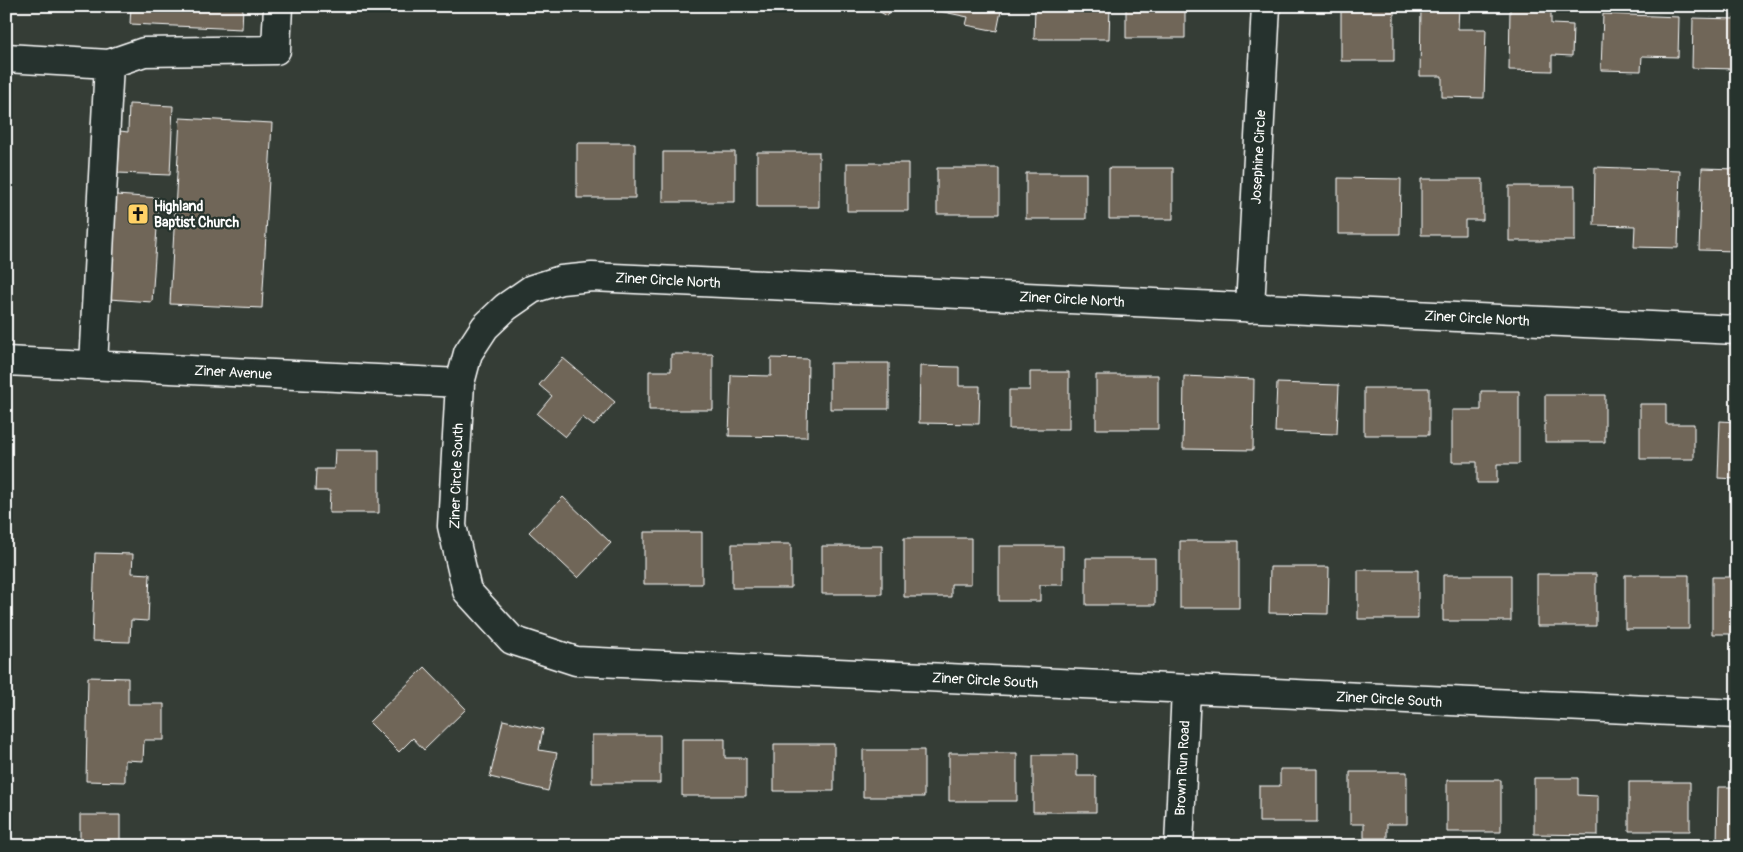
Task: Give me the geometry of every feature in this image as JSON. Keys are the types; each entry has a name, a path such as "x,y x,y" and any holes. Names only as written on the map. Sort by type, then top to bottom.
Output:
{"street":[{"path":"6,58 109,64 144,52 276,50 278,6"},
{"name":"Josephine Circle","path":"1250,308 1266,6"},
{"path":"93,365 109,64"},
{"name":"Ziner Circle North","path":"460,383 468,353 485,327 506,307 532,289 561,280 602,277 1737,330"},
{"name":"Ziner Avenue","path":"6,361 460,383"},
{"name":"Ziner Circle South","path":"460,383 452,526 467,591 512,640 576,661 1737,714"},
{"name":"Brown Run Road","path":"1178,846 1186,690"}],"building":[{"path":"131,6 243,6 242,29 130,24"},
{"path":"870,6 893,6 887,16"},
{"path":"934,6 1002,6 997,31 966,25 968,17 934,10"},
{"path":"1035,6 1110,6 1109,39 1034,39"},
{"path":"1126,6 1185,6 1185,38 1126,38"},
{"path":"1341,6 1394,6 1394,61 1341,61"},
{"path":"1421,6 1459,6 1458,29 1486,29 1484,98 1442,97 1442,76 1420,76"},
{"path":"1510,8 1551,8 1551,24 1573,25 1572,56 1552,55 1552,71 1509,70"},
{"path":"1603,14 1679,17 1678,57 1642,56 1641,71 1601,70"},
{"path":"1693,18 1737,19 1737,69 1692,68"},
{"path":"129,104 173,106 170,175 118,173 120,131 128,132"},
{"path":"180,118 272,123 262,308 170,304"},
{"path":"577,143 635,143 635,198 577,198"},
{"path":"663,152 735,152 735,202 663,202"},
{"path":"757,152 819,152 819,207 757,207"},
{"path":"847,163 908,163 908,211 847,211"},
{"path":"1595,167 1680,170 1678,248 1634,247 1635,226 1594,225"},
{"path":"937,168 999,168 999,214 937,214"},
{"path":"1109,168 1173,168 1173,219 1109,219"},
{"path":"1702,168 1737,169 1737,251 1699,250"},
{"path":"1026,173 1086,173 1086,219 1026,219"},
{"path":"1338,178 1401,179 1400,234 1338,234"},
{"path":"1421,179 1483,179 1483,220 1465,220 1465,235 1421,235"},
{"path":"1509,186 1575,186 1575,241 1509,241"},
{"path":"116,195 159,198 152,302 109,299"},
{"path":"671,354 713,354 713,410 649,410 649,371 671,371"},
{"path":"563,358 615,402 594,426 582,417 565,437 537,414 552,396 539,385"},
{"path":"771,358 808,359 807,437 729,436 731,375 771,376"},
{"path":"830,363 889,363 889,409 830,409"},
{"path":"920,366 959,367 959,386 980,386 979,424 919,423"},
{"path":"1030,372 1069,372 1069,429 1009,429 1009,390 1030,390"},
{"path":"1096,375 1158,375 1158,429 1096,429"},
{"path":"1184,376 1254,379 1253,450 1183,449"},
{"path":"1277,383 1339,385 1337,434 1275,432"},
{"path":"1364,388 1429,388 1429,435 1364,435"},
{"path":"1481,391 1519,391 1519,464 1497,464 1497,483 1477,483 1477,462 1452,462 1452,410 1481,410"},
{"path":"1545,395 1605,395 1605,442 1545,442"},
{"path":"1640,404 1666,404 1666,424 1694,424 1694,459 1640,459"},
{"path":"1720,421 1737,422 1737,479 1718,478"},
{"path":"335,450 379,450 379,513 329,513 330,491 315,491 316,469 334,469"},
{"path":"563,497 611,543 578,578 529,532"},
{"path":"644,532 702,532 702,584 644,584"},
{"path":"904,538 971,538 971,584 951,584 951,597 904,597"},
{"path":"1180,541 1239,541 1239,608 1180,608"},
{"path":"732,544 791,544 791,588 732,588"},
{"path":"822,546 882,546 882,594 822,594"},
{"path":"999,546 1063,546 1063,585 1040,585 1040,601 999,601"},
{"path":"95,553 133,554 132,573 150,574 148,621 131,620 130,642 92,641"},
{"path":"1086,558 1155,558 1155,605 1086,605"},
{"path":"1270,567 1329,567 1328,614 1269,613"},
{"path":"1358,570 1418,570 1418,619 1358,619"},
{"path":"1537,574 1596,574 1596,626 1537,626"},
{"path":"1443,575 1511,575 1511,621 1443,621"},
{"path":"1625,575 1689,575 1689,629 1625,629"},
{"path":"1712,577 1737,577 1737,634 1712,634"},
{"path":"425,667 466,709 424,750 413,738 399,752 369,722"},
{"path":"88,677 128,678 128,704 164,704 164,740 144,740 143,761 125,760 125,782 86,781"},
{"path":"503,720 543,729 539,750 557,753 548,791 490,777"},
{"path":"592,735 660,735 660,783 592,783"},
{"path":"682,739 725,739 725,758 746,758 746,796 682,796"},
{"path":"774,744 834,744 834,791 774,791"},
{"path":"863,750 924,750 924,797 863,797"},
{"path":"949,753 1017,753 1017,801 949,801"},
{"path":"1033,755 1077,755 1077,776 1096,776 1096,812 1033,812"},
{"path":"1280,769 1317,769 1317,822 1259,822 1259,786 1280,786"},
{"path":"1350,772 1407,772 1407,824 1387,824 1387,838 1364,838 1364,824 1350,824"},
{"path":"1534,778 1578,778 1578,795 1598,796 1598,835 1534,834"},
{"path":"1447,780 1501,780 1501,832 1447,832"},
{"path":"1629,782 1690,782 1690,831 1629,831"},
{"path":"1718,787 1737,787 1737,846 1717,846"},
{"path":"80,815 120,815 120,846 80,846"}],"place":[{"name":"Highland Baptist Church","path":"138,214"}]}
